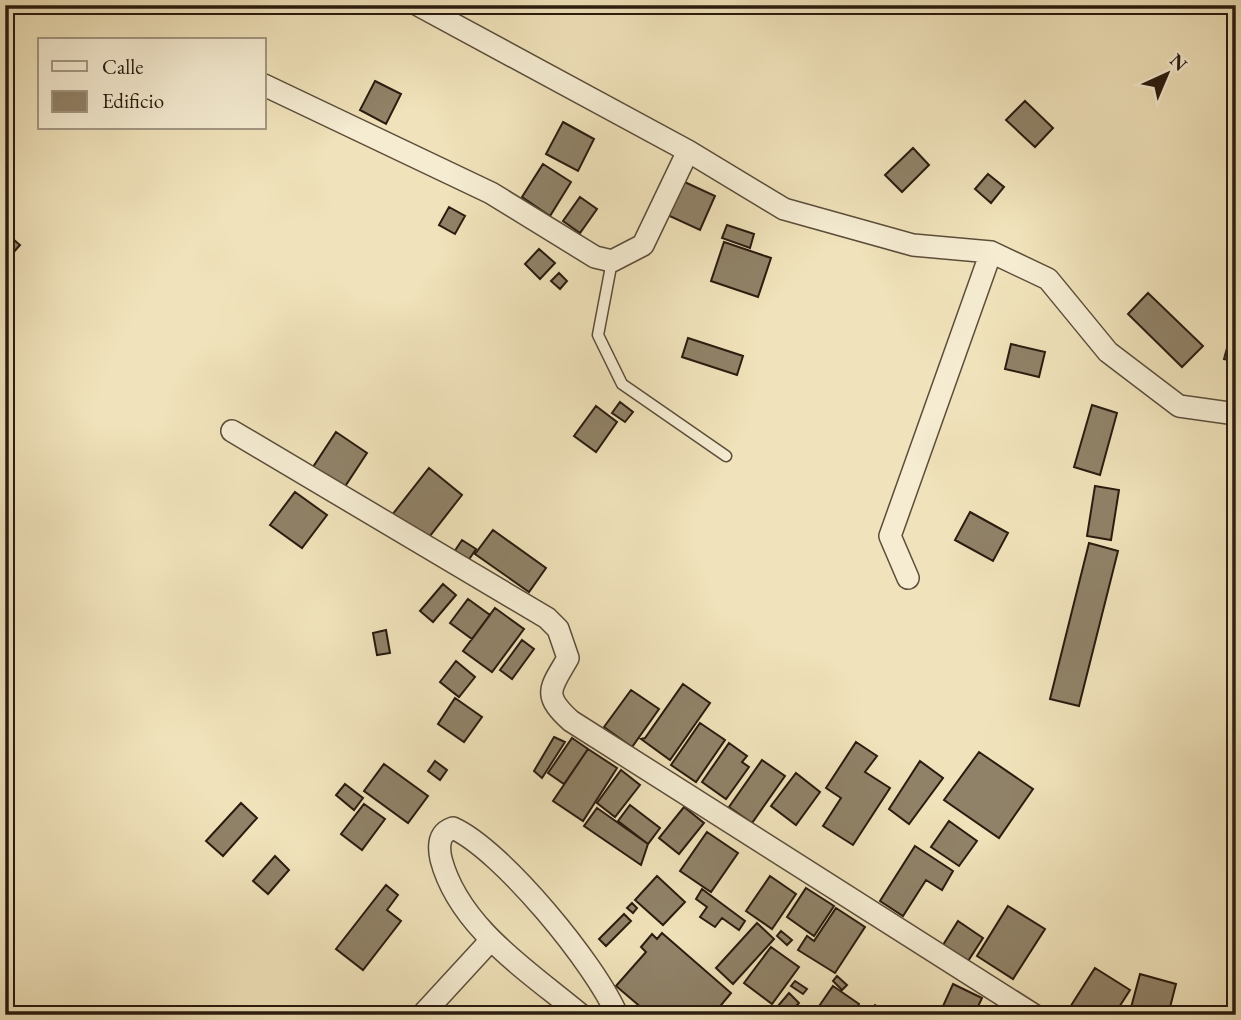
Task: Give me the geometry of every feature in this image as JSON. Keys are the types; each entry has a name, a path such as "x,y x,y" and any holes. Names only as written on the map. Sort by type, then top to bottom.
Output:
{"street":[{"path":"418,5 688,151 784,209 913,245 991,252 1048,279 1108,352 1179,406 1236,414"},
{"path":"266,86 491,193 595,257 612,261 643,245 688,151"},
{"path":"908,578 890,536 991,252"},
{"path":"232,432 547,618 558,629 568,658 552,682 552,695 557,709 571,722 1034,1015"},
{"path":"581,1015 491,940 458,898 439,850 440,839 446,830 453,828 466,833 500,862 575,951 602,987 617,1015"},
{"path":"422,1015 491,940"}],"lane":[{"path":"612,261 598,335 622,384 726,456"}],"building":[{"path":"375,81 401,94 386,124 360,110"},
{"path":"1025,101 1053,128 1035,147 1006,120"},
{"path":"563,122 594,139 578,171 546,154"},
{"path":"913,148 929,165 902,192 885,175"},
{"path":"543,164 571,182 550,216 522,197"},
{"path":"988,174 1004,187 991,203 975,189"},
{"path":"676,178 715,196 700,230 661,212"},
{"path":"580,197 597,209 580,233 563,221"},
{"path":"449,207 465,216 455,234 439,225"},
{"path":"727,225 754,234 750,248 722,238"},
{"path":"5,232 20,245 5,262"},
{"path":"724,242 771,258 758,297 711,281"},
{"path":"539,249 555,263 540,279 525,264"},
{"path":"559,273 567,281 560,289 551,281"},
{"path":"1148,293 1203,346 1182,367 1128,314"},
{"path":"1232,330 1236,331 1236,362 1224,359"},
{"path":"688,338 743,356 737,375 682,357"},
{"path":"1011,344 1045,352 1039,377 1005,369"},
{"path":"620,402 633,412 625,422 612,413"},
{"path":"1092,405 1117,413 1100,475 1074,467"},
{"path":"596,406 617,422 596,452 574,436"},
{"path":"336,432 367,453 344,488 313,467"},
{"path":"429,468 462,495 426,541 392,515"},
{"path":"1095,486 1119,490 1111,540 1087,536"},
{"path":"295,492 327,515 302,548 270,525"},
{"path":"970,512 1008,533 993,561 955,540"},
{"path":"493,530 546,568 529,592 475,554"},
{"path":"462,540 476,549 468,561 454,552"},
{"path":"1089,543 1118,551 1079,706 1050,699"},
{"path":"443,584 456,595 433,622 420,611"},
{"path":"468,599 490,615 472,639 450,623"},
{"path":"495,608 524,629 492,672 463,651"},
{"path":"386,630 390,653 377,655 373,633"},
{"path":"522,640 534,649 512,679 500,670"},
{"path":"456,661 475,677 459,697 440,682"},
{"path":"683,684 710,703 670,760 641,739 645,738"},
{"path":"631,690 659,709 632,747 604,727"},
{"path":"455,698 482,717 464,742 438,724"},
{"path":"700,723 725,740 696,782 671,765"},
{"path":"554,737 565,742 542,778 534,771"},
{"path":"572,738 588,749 564,784 548,773"},
{"path":"856,742 877,756 865,772 890,788 853,845 823,826 841,798 826,788"},
{"path":"729,743 747,756 742,762 749,767 726,799 702,782"},
{"path":"588,749 617,768 583,821 553,801"},
{"path":"979,752 1033,789 999,838 944,800"},
{"path":"762,760 785,776 752,823 729,807"},
{"path":"435,761 447,770 440,780 428,771"},
{"path":"920,761 943,778 909,824 889,809"},
{"path":"384,764 428,796 408,823 364,791"},
{"path":"621,770 640,785 615,817 597,803"},
{"path":"796,773 820,792 796,825 771,806"},
{"path":"345,784 363,798 354,810 336,795"},
{"path":"241,803 257,818 223,856 206,841"},
{"path":"364,804 385,819 362,850 341,834"},
{"path":"630,805 660,828 648,844 618,821"},
{"path":"684,807 704,823 679,854 659,838"},
{"path":"597,808 648,844 641,865 584,826"},
{"path":"949,821 977,841 959,866 931,847"},
{"path":"707,832 738,853 711,892 680,871"},
{"path":"915,846 953,871 942,890 926,880 903,916 880,901"},
{"path":"275,856 289,870 268,894 253,881"},
{"path":"657,876 685,902 663,925 635,900"},
{"path":"770,876 796,894 772,929 746,911"},
{"path":"386,885 398,895 387,910 401,921 363,970 336,949"},
{"path":"806,888 834,906 814,936 787,917"},
{"path":"702,889 745,921 739,930 722,918 715,927 700,917 707,907 696,899"},
{"path":"632,903 637,908 633,913 627,908"},
{"path":"1008,906 1045,929 1013,979 977,956"},
{"path":"836,908 865,927 835,973 798,950 807,936 814,941"},
{"path":"624,914 631,921 606,946 599,939"},
{"path":"958,921 983,938 968,961 943,945"},
{"path":"757,923 774,939 733,984 716,968"},
{"path":"781,931 792,940 787,945 777,936"},
{"path":"662,933 731,993 717,1010 722,1015 650,1015 616,986 646,952 641,947 652,934 657,939"},
{"path":"771,947 799,967 772,1004 744,983"},
{"path":"1095,968 1130,990 1114,1015 1065,1015"},
{"path":"1140,974 1176,984 1168,1015 1129,1015"},
{"path":"837,976 847,985 842,990 833,981"},
{"path":"795,981 807,989 803,994 791,986"},
{"path":"953,984 982,998 974,1015 939,1015"},
{"path":"833,986 859,1004 852,1015 813,1015"},
{"path":"789,993 799,1003 788,1015 778,1006"},
{"path":"875,1005 890,1015 867,1015"}]}
